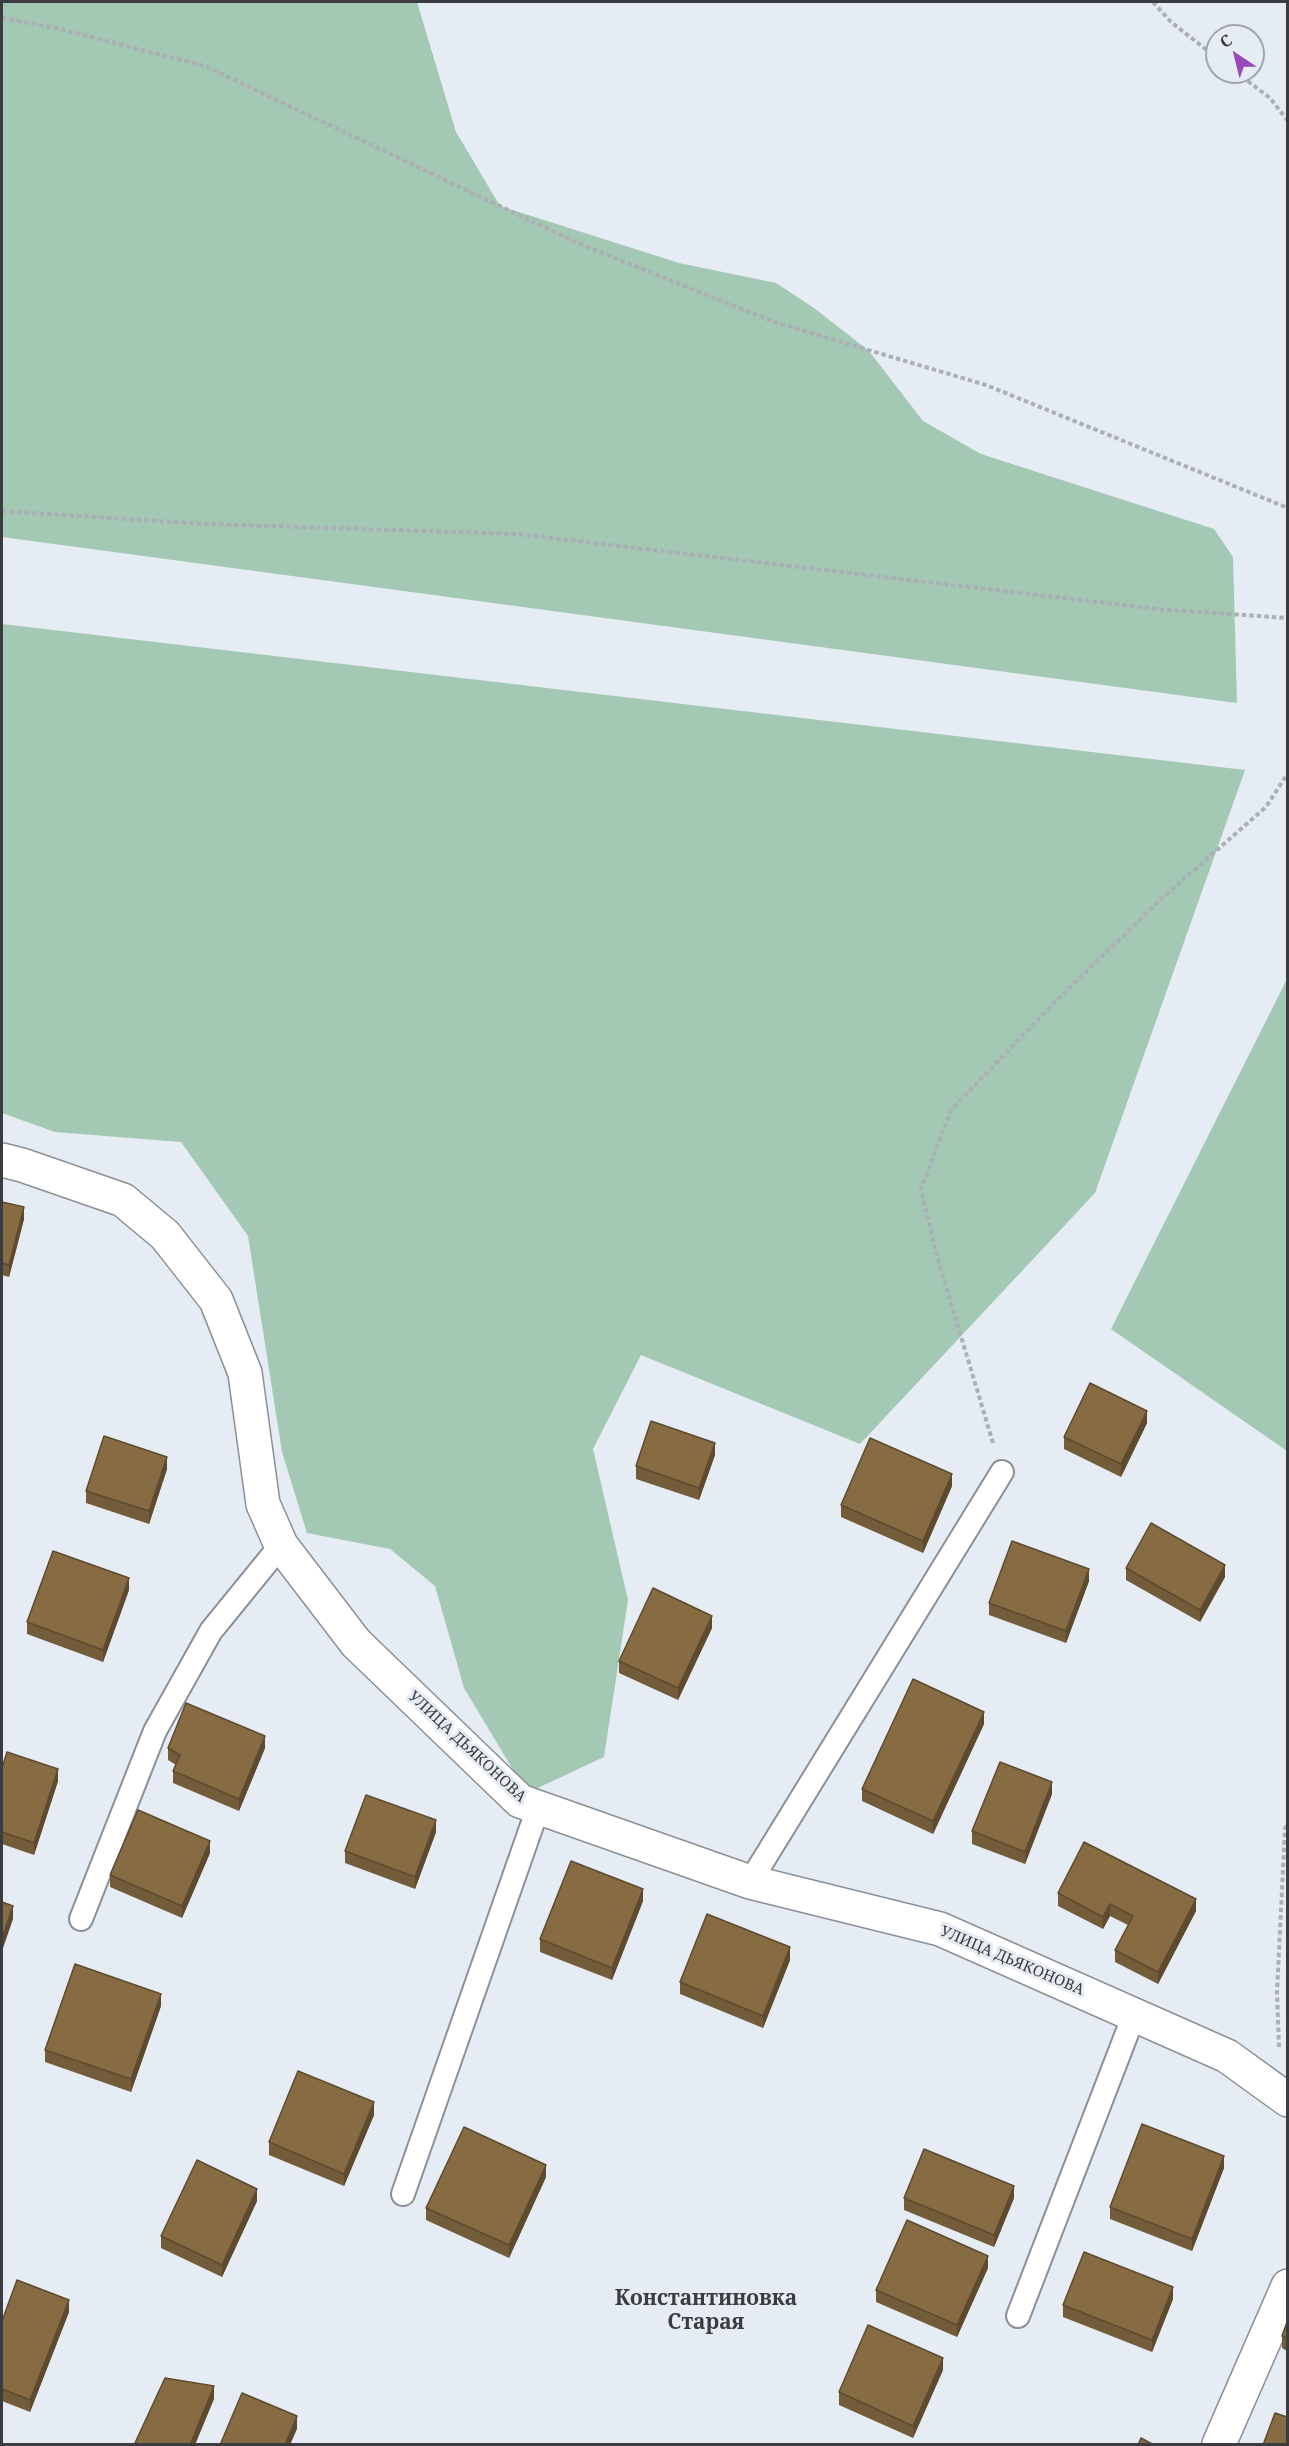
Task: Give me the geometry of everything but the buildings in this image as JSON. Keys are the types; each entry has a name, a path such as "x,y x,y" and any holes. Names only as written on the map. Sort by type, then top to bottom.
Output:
{"street":[{"name":"УЛИЦА ДЬЯКОНОВА","path":"2,1160 123,1200 165,1235 216,1300 245,1373 263,1504 281,1545 356,1643 520,1801 750,1882 940,1929 1227,2056 1284,2098"},
{"path":"1219,2445 1287,2286"}],"lane":[{"path":"750,1882 1002,1472"},
{"path":"81,1919 155,1731 211,1632 281,1545"},
{"path":"403,2194 538,1808"},
{"path":"1018,2316 1134,2015"}],"path":[{"path":"1153,2 1171,22 1205,49"},
{"path":"2,18 56,28 205,66 580,244 774,322 986,385 1287,508"},
{"path":"1252,84 1270,98 1287,121"},
{"path":"2,511 205,524 517,534 1156,609 1287,618"},
{"path":"1002,1472 937,1256 921,1189 951,1110 1056,1001 1152,908 1266,807 1287,773"},
{"path":"1284,2098 1277,1992 1287,1823"}],"green space":[{"path":"2,2 417,2 456,132 500,206 679,263 776,283 814,308 869,351 923,421 981,454 1214,529 1233,557 1237,703 2,537"},
{"path":"2,624 1245,770 1095,1193 860,1444 641,1355 593,1449 628,1600 604,1757 527,1793 464,1688 435,1586 390,1549 307,1533 282,1452 248,1236 181,1142 55,1132 2,1113"},
{"path":"1287,979 1287,1451 1111,1329"}],"district":[{"name":"Константиновка Старая","path":"706,2311"}]}
